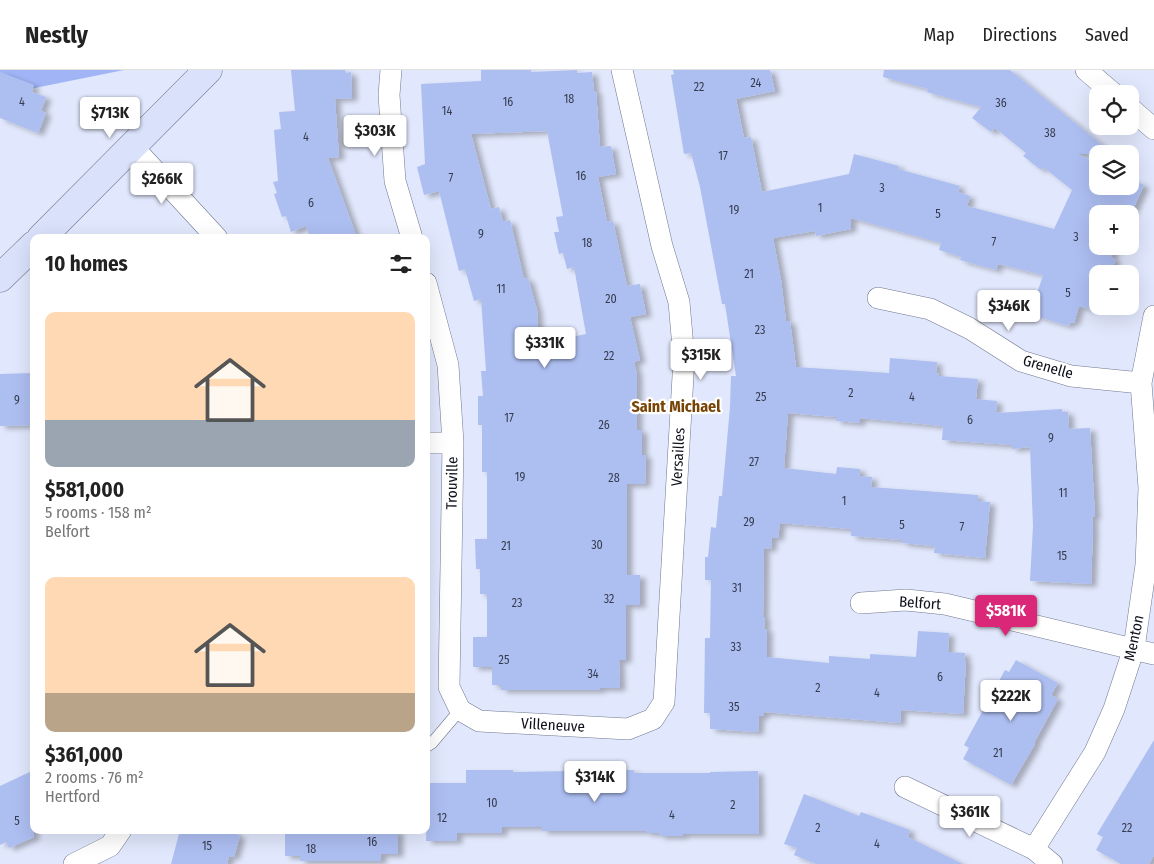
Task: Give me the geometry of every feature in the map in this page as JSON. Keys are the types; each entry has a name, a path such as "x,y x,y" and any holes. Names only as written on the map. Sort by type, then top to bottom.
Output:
{"street":[{"path":"45,234 208,70"},
{"path":"391,70 389,95 395,181 411,234"},
{"name":"Versailles","path":"622,70 662,246 679,302 684,359 664,702"},
{"path":"1086,70 1104,85"},
{"path":"1139,116 1154,129"},
{"path":"133,147 213,234"},
{"path":"0,278 30,249"},
{"name":"Trouville","path":"430,298 448,365 453,443 449,687 460,710"},
{"name":"Grenelle","path":"878,298 930,309 969,328 1020,361 1071,376 1141,383"},
{"name":"Menton","path":"1034,849 1095,752 1144,651 1149,488 1141,383 1154,316"},
{"path":"430,443 453,443"},
{"name":"Belfort","path":"861,603 906,600 945,604 1144,651"},
{"name":"Villeneuve","path":"460,710 479,721 628,729 653,719 664,702"},
{"path":"905,787 1034,849 1052,864"},
{"path":"74,864 110,846 118,834"}],"lane":[{"path":"430,744 460,710"}],"shaded area":[{"path":"0,70 124,70 0,95"}],"building":[{"path":"291,70 345,70 346,73 351,72 352,98 335,99 339,157 328,158 356,234 309,234 306,226 291,232 286,216 282,217 274,194 277,193 273,182 278,181 274,130 281,129 279,112 295,111"},
{"path":"481,70 531,70 531,72 577,70 577,73 592,72 594,91 596,91 600,147 611,146 616,174 598,177 607,222 613,221 627,286 640,284 646,314 630,317 640,360 634,362 637,375 637,430 642,430 642,455 646,455 645,484 627,484 627,575 640,575 640,605 626,605 626,660 619,660 620,688 600,688 600,690 501,690 501,685 492,685 492,667 473,667 473,637 487,637 487,594 480,594 480,569 476,569 475,539 487,539 487,472 482,472 482,425 478,425 478,396 483,396 481,371 486,371 481,299 474,301 465,269 459,271 439,191 424,195 417,167 425,164 421,84 481,81","holes":["547,131 563,216 556,217 559,232 554,232 559,254 563,253 567,269 574,267 586,334 539,344 537,310 528,278 524,279 510,220 503,222 499,207 491,209 471,134"]},
{"path":"673,70 770,70 775,91 736,99 744,138 751,137 762,192 849,174 854,154 899,166 898,169 960,186 958,192 970,196 967,206 1054,229 1072,190 1043,167 1041,170 1023,156 1026,153 995,128 991,132 972,118 981,107 927,92 928,89 883,77 884,70 1010,70 1102,145 1089,145 1089,154 1077,154 1089,159 1089,195 1139,195 1139,183 1144,185 1135,205 1089,205 1089,255 1112,255 1111,257 1116,260 1114,265 1089,265 1089,309 1079,306 1074,323 1070,322 1069,326 1035,316 1038,305 1034,303 1043,275 998,264 996,270 960,260 961,257 939,250 941,243 851,218 851,229 816,236 815,231 773,238 786,321 790,321 796,367 889,373 890,358 937,362 936,373 939,376 978,379 976,399 997,401 996,413 1062,409 1062,412 1068,412 1069,429 1090,428 1095,517 1092,517 1091,584 1030,581 1033,526 1030,447 1012,449 1012,445 942,440 943,426 860,418 860,423 836,421 836,417 788,413 784,468 836,474 837,467 860,469 860,476 872,477 871,487 978,495 978,501 990,502 985,558 934,553 935,546 902,543 902,540 851,536 851,529 780,523 778,538 772,537 771,549 764,548 763,617 765,617 764,629 767,629 767,657 829,663 829,656 870,659 870,654 916,657 918,631 949,633 948,652 965,653 963,714 901,710 900,723 764,712 764,716 759,716 758,732 710,729 710,713 704,713 705,638 710,638 711,580 705,580 705,557 708,557 711,527 716,528 719,496 722,496 731,376 736,376 725,304 722,304 700,187 691,153 684,154 671,75 674,74"},
{"path":"0,72 34,85 32,92 46,97 41,111 46,113 38,133 0,118"},
{"path":"30,373 30,425 0,426 0,374"},
{"path":"1016,660 1058,683 1051,695 1058,699 1011,785 963,759 969,748 964,745 1005,670 1009,672"},
{"path":"1154,740 1154,855 1149,864 1121,864 1096,850 1103,837 1097,834"},
{"path":"466,770 513,770 513,772 634,770 634,773 758,771 759,834 683,834 683,836 659,836 659,833 646,833 646,831 542,831 542,827 502,827 502,833 457,833 457,841 426,841 426,834 430,834 430,783 466,783"},
{"path":"30,772 30,834 34,834 34,837 9,848 6,842 0,845 0,786"},
{"path":"804,794 859,816 861,812 910,830 908,837 963,864 816,864 794,855 797,848 784,844"},
{"path":"179,834 240,835 234,857 229,856 227,864 171,864"},
{"path":"285,834 398,834 398,854 381,854 381,861 300,861 300,856 285,856"}],"district":[{"name":"Saint Michael","path":"676,406"}]}
